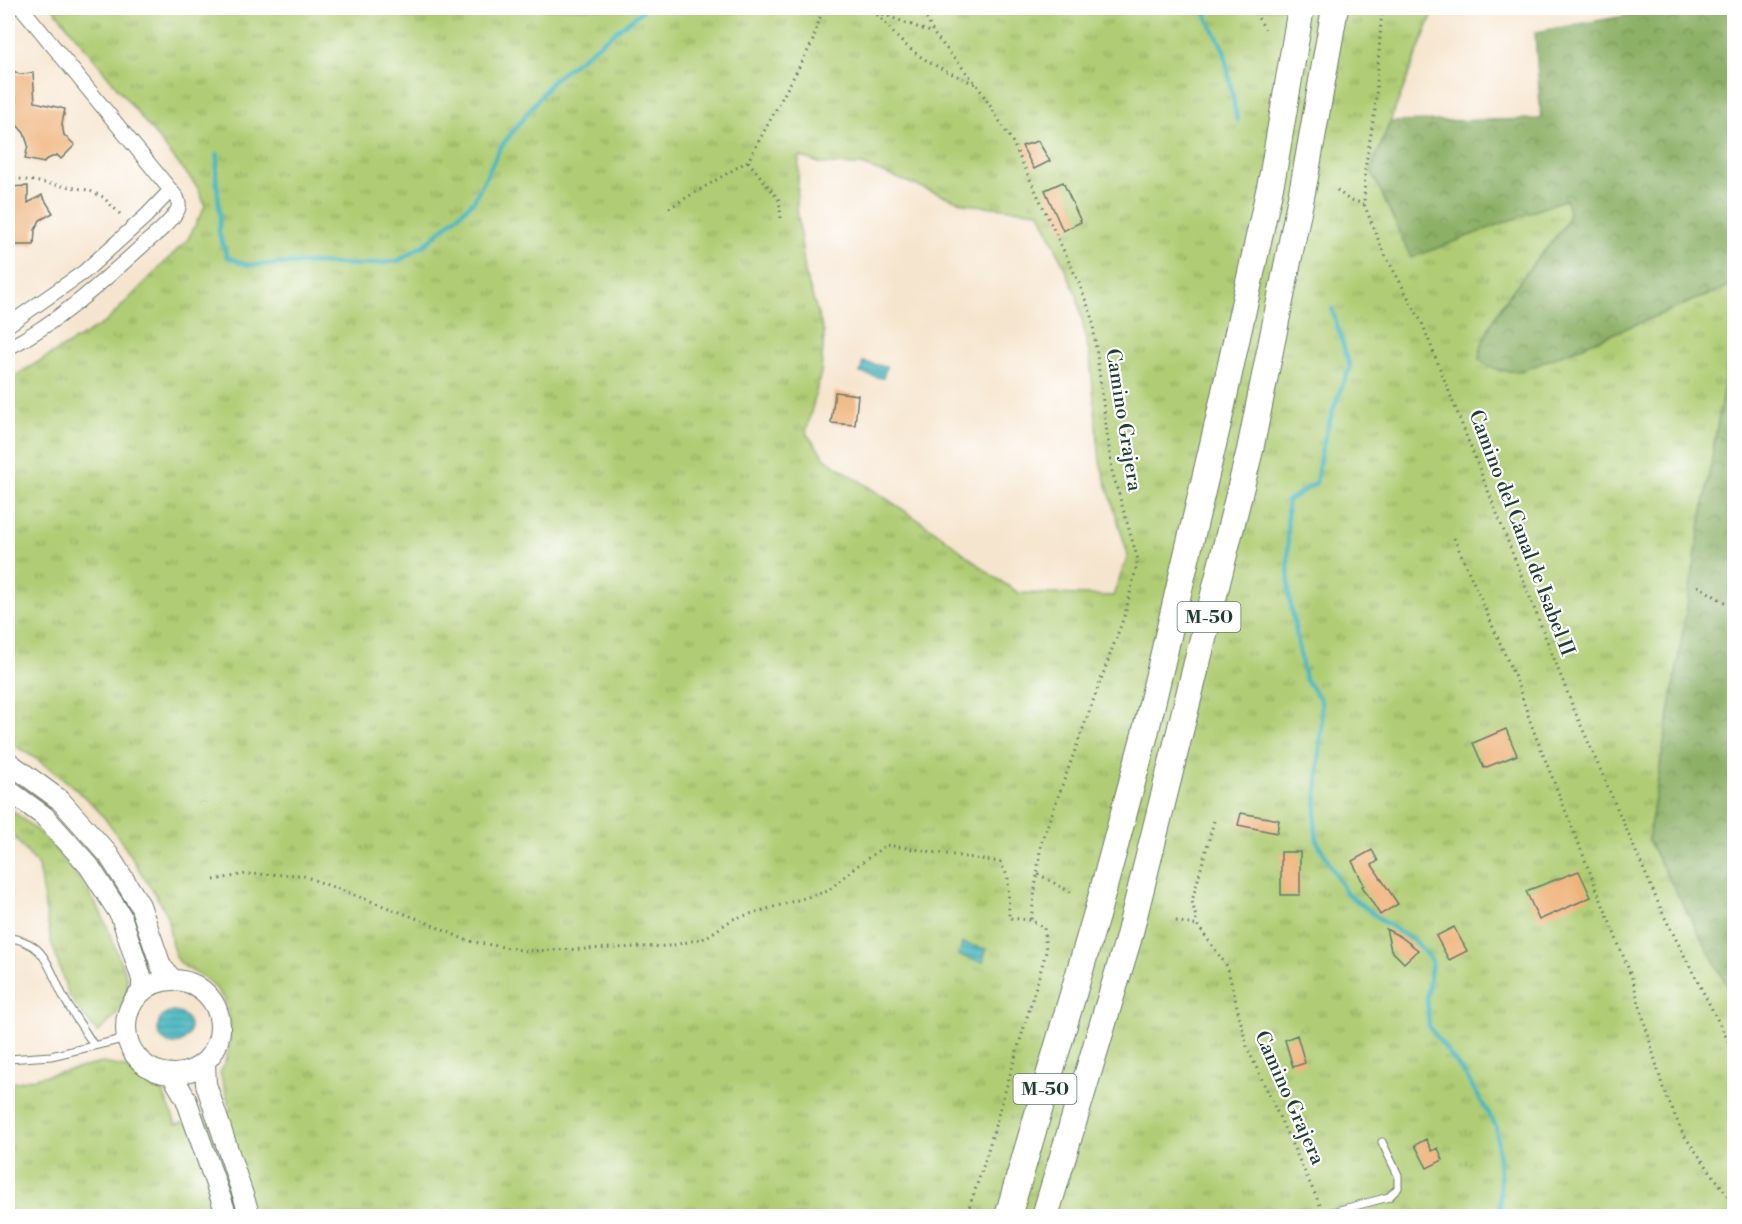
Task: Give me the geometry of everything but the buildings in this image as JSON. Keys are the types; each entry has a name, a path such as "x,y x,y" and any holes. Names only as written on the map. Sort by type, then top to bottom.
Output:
{"highway":[{"name":"M-50","path":"1008,1216 1098,909 1144,738 1220,419 1273,173 1301,8"},
{"name":"M-50","path":"1045,1216 1128,940 1250,450 1305,177 1335,8"},
{"path":"1063,1216 1084,1145 1128,940"},
{"path":"991,1216 1045,1043 1081,961"}],"street":[{"path":"8,11 12,8"},
{"path":"8,348 27,338 96,288 160,230 176,213 179,206 171,190 22,8"},
{"path":"8,325 84,272 171,190"},
{"path":"157,204 167,203 176,213"},
{"path":"8,762 60,800 108,854 140,905 161,966 172,979"},
{"path":"8,790 44,816 89,866 121,916 142,979 142,991"},
{"path":"172,979 191,983 207,994 218,1010 221,1029 216,1048 205,1063 189,1072 172,1075 152,1069 136,1056 127,1038 126,1021 131,1004 142,991 156,982 172,979"},
{"path":"205,1063 206,1084 250,1216"},
{"path":"172,1075 186,1099 227,1216"}],"lane":[{"path":"8,938 32,944 50,966 64,999 94,1046"},
{"path":"8,1059 51,1056 127,1038"},
{"path":"1324,1214 1389,1197 1398,1188 1398,1175 1382,1142"}],"path":[{"path":"669,208 748,161 812,43 823,8"},
{"path":"867,8 934,34"},
{"name":"Camino Grajera","path":"921,8 934,34 977,84 1012,141 1079,283 1092,317 1113,471 1138,560 1125,614 1041,843 1031,920"},
{"path":"1252,8 1265,29"},
{"name":"Camino del Canal de Isabel II","path":"1382,8 1375,110 1365,169 1364,204 1382,249 1422,323 1573,707 1662,914 1734,1052"},
{"path":"1720,8 1734,9"},
{"path":"876,11 899,40 928,64 977,84"},
{"path":"748,161 779,200 781,218"},
{"path":"8,177 88,190 103,197 122,216"},
{"path":"1337,190 1348,199 1364,204"},
{"path":"1454,538 1516,682 1632,978 1663,1088 1683,1134 1734,1204"},
{"path":"1698,586 1734,608"},
{"name":"Camino Grajera","path":"1214,821 1192,901 1198,926 1227,966 1247,1047 1324,1214"},
{"path":"214,880 246,874 301,875 468,940 527,951 670,946 705,938 733,919 828,891 886,845 1000,862 1008,878 1008,918 1031,920 1044,928 1046,952 983,1167 966,1216"},
{"path":"1038,874 1072,893"},
{"path":"1176,921 1198,926"}],"green space":[{"path":"53,8 1435,8 1371,170 1411,257 1566,199 1569,212 1561,230 1514,288 1494,318 1482,347 1480,360 1500,371 1522,371 1734,284 1734,326 1648,840 1734,998 1734,1216 8,1216 8,1083 102,1063 125,1067 161,1087 176,1124 231,1110 220,1073 228,1051 230,1027 229,1015 220,994 212,984 179,961 173,949 162,905 106,820 82,795 52,770 8,742 8,380 106,322 188,239 205,206 198,188","holes":["799,156 822,164 862,165 966,204 1040,212 1077,296 1090,357 1100,462 1128,555 1113,596 1019,593 994,577 937,532 826,459 806,433 821,372 824,333 805,273 797,208"]},
{"path":"1668,8 1734,8 1734,284 1522,371 1489,366 1479,360 1487,333 1514,288 1564,226 1569,213 1566,199 1411,258 1371,170 1390,122 1541,119 1535,32"},
{"path":"1734,326 1734,998 1648,840"},
{"path":"8,808 48,841 71,867 102,915 123,967 127,982 125,998 107,1025 97,1033 69,996 51,941 38,866 8,829"}],"water":[{"path":"863,362 886,367 883,378 860,373"},
{"path":"962,943 986,949 983,962 959,956"},
{"path":"174,1012 185,1017 190,1028 185,1039 174,1044 163,1039 158,1028 163,1017"}],"waterway":[{"path":"218,154 216,175 220,215 219,233 227,257 248,265 312,263 361,265 398,261 427,243 474,201 500,148 553,80 646,8"},
{"path":"1202,8 1224,50 1237,120"},
{"path":"1332,309 1350,367 1329,424 1316,483 1287,501 1289,596 1305,679 1321,700 1322,719 1315,823 1317,841 1346,893 1384,922 1416,942 1432,961 1427,997 1429,1027 1466,1076 1496,1126 1500,1172 1500,1216"}]}
